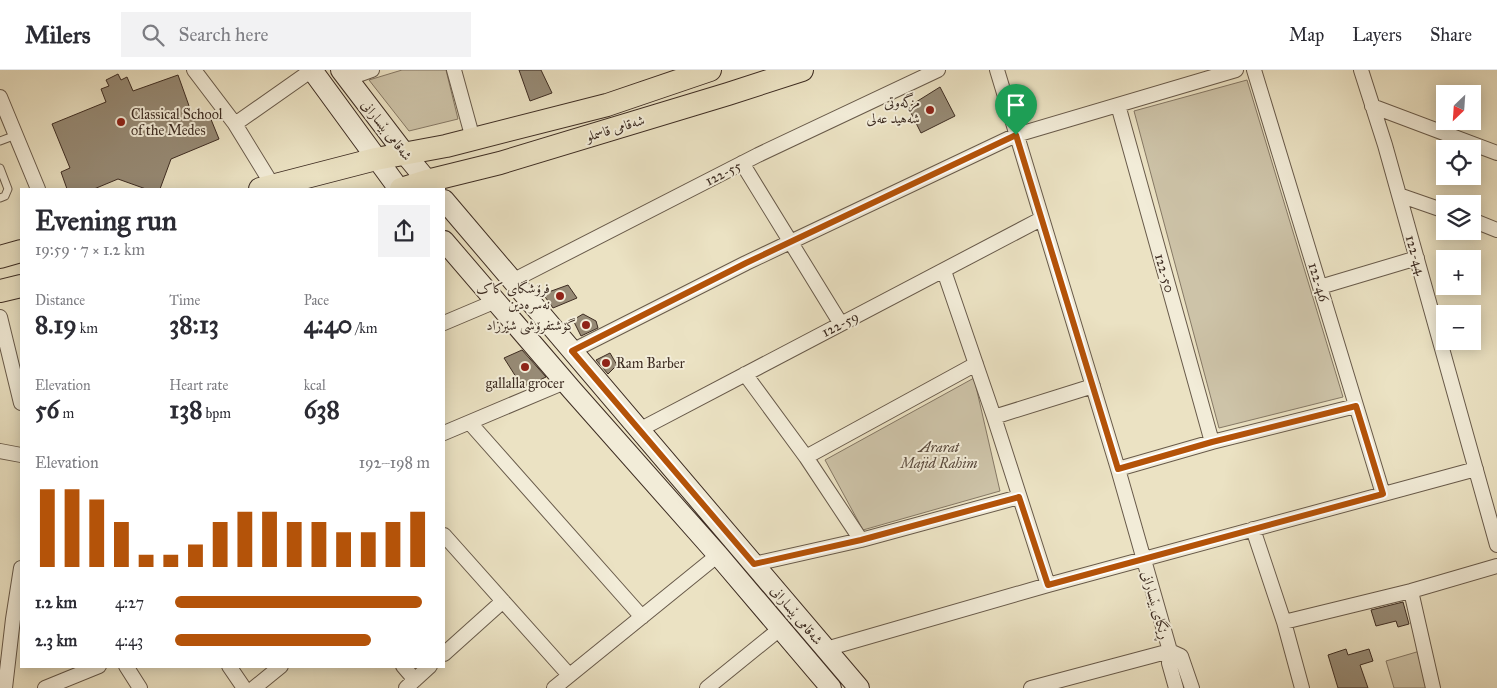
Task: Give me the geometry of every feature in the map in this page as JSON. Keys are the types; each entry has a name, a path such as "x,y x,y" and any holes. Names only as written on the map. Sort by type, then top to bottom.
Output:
{"main road":[{"name":"شەقامی بێسارانی","path":"312,70 376,160 399,188"},
{"name":"شەقامی قاسملو","path":"408,188 431,185 802,70"},
{"name":"شەقامی قاسملو","path":"267,187 376,160 446,146 606,105 704,71"},
{"name":"شەقامی بێسارانی","path":"344,74 431,185"},
{"name":"شەقامی بێسارانی","path":"445,201 859,688"},
{"name":"شەقامی بێسارانی","path":"445,242 565,382 718,555 831,688"},
{"path":"0,257 20,251"},
{"path":"0,291 20,286"},
{"path":"759,603 776,590"}],"street":[{"path":"194,70 235,124 267,187"},
{"path":"235,124 312,70"},
{"path":"344,74 372,70"},
{"path":"454,70 473,139"},
{"name":"122-55","path":"512,281 742,163 938,70"},
{"name":"ڕێگای بێسارانی","path":"997,70 1118,469 1142,559 1170,652 1169,663 1176,688"},
{"path":"572,351 791,242 1016,135 1236,70"},
{"name":"122-46","path":"1254,70 1383,494"},
{"name":"122-44","path":"1361,70 1385,145 1497,545"},
{"path":"0,97 38,188"},
{"name":"122-50","path":"1118,104 1212,442"},
{"path":"1372,106 1497,153"},
{"path":"742,163 841,324"},
{"path":"1399,195 1436,208"},
{"name":"122-59","path":"639,430 1041,219"},
{"path":"1481,224 1497,230"},
{"path":"1320,287 1417,258"},
{"path":"944,271 994,417 1048,585"},
{"path":"445,323 496,301"},
{"path":"0,317 20,396"},
{"path":"806,456 976,364"},
{"path":"745,374 806,456 861,540"},
{"path":"445,433 565,382"},
{"path":"994,417 1093,386"},
{"path":"1118,469 1212,442 1356,406"},
{"path":"470,423 642,618"},
{"path":"0,451 20,454"},
{"path":"826,649 1048,585 1476,469"},
{"path":"754,564 861,540 1019,497"},
{"path":"1253,529 1284,622 1302,688"},
{"path":"445,536 569,675"},
{"path":"554,688 718,555"},
{"path":"1284,622 1411,591 1497,566"},
{"path":"4,688 20,582"},
{"path":"1411,591 1433,688"},
{"path":"445,653 503,601"},
{"path":"707,688 781,628"},
{"path":"1032,688 1170,652"},
{"name":"ڕێگای بێسارانی","path":"1170,652 1181,656 1192,688"},
{"path":"45,688 93,668"},
{"path":"127,668 140,688"},
{"path":"230,668 244,688"},
{"path":"254,688 279,668"},
{"path":"404,668 410,684 428,668"}],"lane":[{"path":"0,141 16,135"},
{"path":"0,198 5,196 8,189 1,171"}],"green space":[{"path":"402,70 446,70 458,119 409,131 369,80"},
{"path":"1247,80 1343,397 1219,428 1134,111"},
{"name":"Ararat Majid Rahim","path":"974,378 1000,491 863,530 825,460"},
{"path":"1420,651 1431,688 1394,688 1386,661"}],"building":[{"path":"519,70 541,70 552,93 530,101"},
{"path":"118,74 121,80 127,77 133,91 178,75 193,117 208,112 219,139 171,159 160,188 143,188 118,179 96,188 67,188 61,172 70,168 52,124 106,102 101,89 109,86 106,80"},
{"path":"940,87 955,116 921,133 908,107"},
{"name":"فرۆشگای کاک نەسرەدین","path":"568,285 577,298 553,308 543,294"},
{"name":"گۆشتفرۆشی شێرزاد","path":"583,314 596,321 598,328 581,336 573,320"},
{"name":"gallalla grocer","path":"522,350 546,377 523,388 504,358"},
{"name":"Ram Barber","path":"610,353 617,365 608,374 596,360"},
{"path":"1403,602 1409,624 1398,627 1396,621 1376,626 1371,610"},
{"path":"1346,649 1348,655 1369,649 1373,661 1360,665 1368,688 1338,688 1328,655"}],"place":[{"name":"مزگەوتی شەهید عەلی","path":"930,110"},
{"name":"Classical School of the Medes","path":"121,122"},
{"name":"فرۆشگای کاک نەسرەدین","path":"560,296"},
{"name":"گۆشتفرۆشی شێرزاد","path":"586,325"},
{"name":"Ram Barber","path":"606,363"},
{"name":"gallalla grocer","path":"525,367"}],"route":[{"path":"1016,135 1118,469 1212,442 1356,406 1383,494 1048,585 1019,497 861,540 754,564 572,351 746,263 1016,135"}]}
